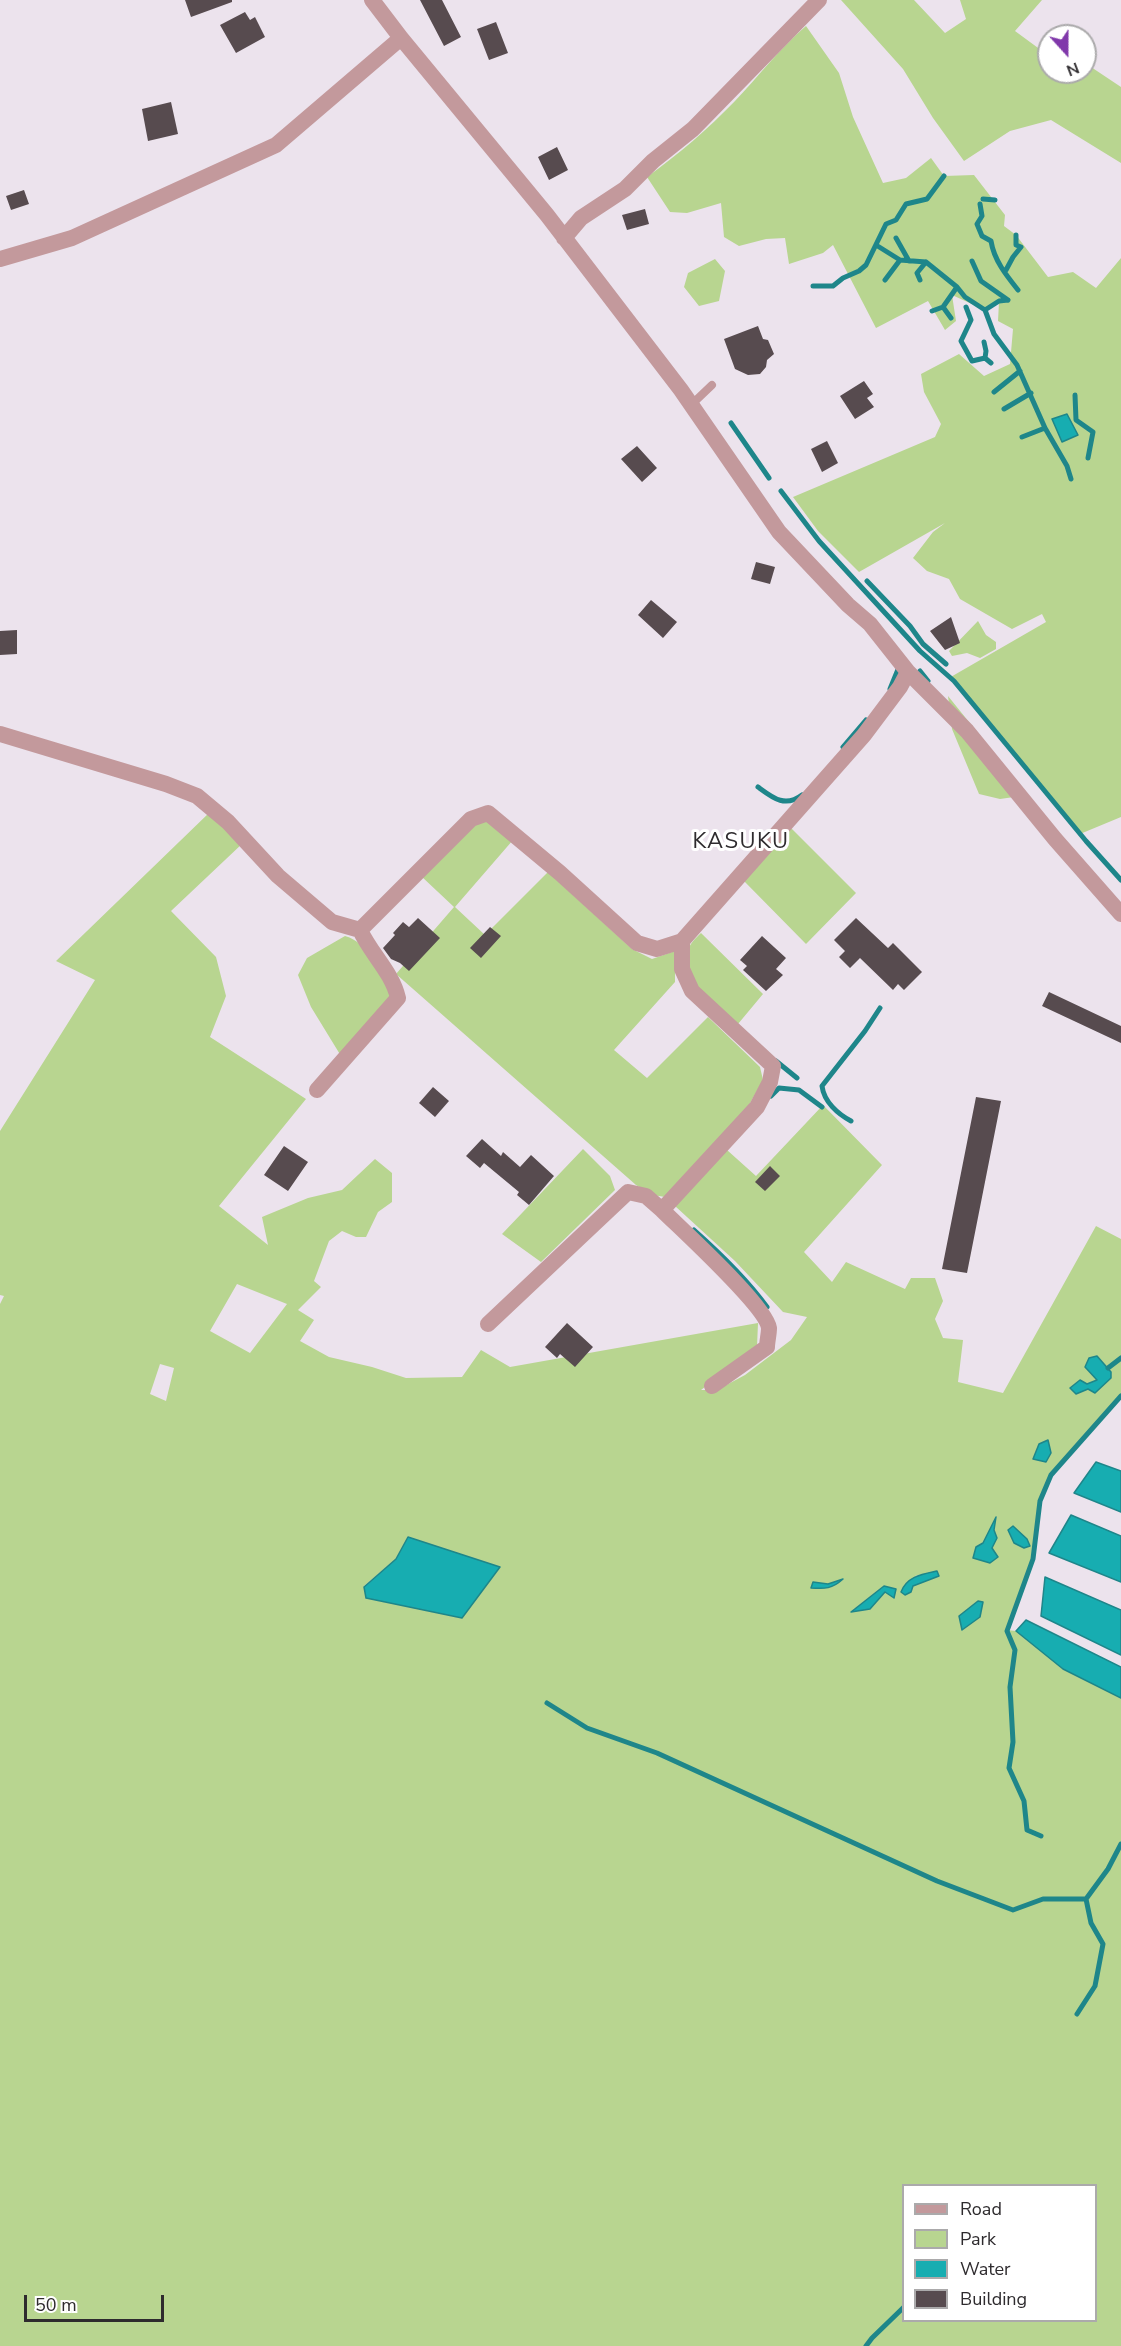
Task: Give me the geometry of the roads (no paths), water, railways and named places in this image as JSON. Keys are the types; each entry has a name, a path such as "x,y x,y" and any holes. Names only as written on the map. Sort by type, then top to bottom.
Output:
{"street":[{"path":"372,0 564,238 691,405 779,532 848,605 870,624 908,672 967,730 1055,839 1121,914"},
{"path":"564,238 581,218 625,189 653,161 693,129 819,0"},
{"path":"0,259 72,238 276,145 401,38"},
{"path":"360,930 471,819 488,813 560,873 637,943 657,950 682,941 864,735 900,687 908,672"},
{"path":"0,734 166,783 197,796 228,822 278,876 332,922 360,930"},
{"path":"317,1090 398,998 395,983 366,945 360,930"},
{"path":"662,1210 757,1107 770,1082 773,1066 692,991 682,969 682,941"},
{"path":"488,1324 628,1192 646,1196 732,1280 762,1313 769,1328 766,1347 712,1386"}],"lane":[{"path":"691,405 712,385"}],"water":[{"path":"1067,414 1078,435 1062,442 1052,419"},
{"path":"1097,1356 1111,1372 1111,1378 1095,1393 1088,1389 1076,1394 1070,1388 1080,1380 1087,1384 1097,1380 1085,1367 1089,1358"},
{"path":"1048,1440 1051,1453 1046,1462 1033,1459 1039,1444"},
{"path":"1096,1462 1121,1471 1121,1512 1074,1493"},
{"path":"1071,1515 1121,1536 1121,1582 1049,1553"},
{"path":"996,1517 994,1530 997,1538 992,1548 998,1557 990,1563 973,1558 976,1547 983,1543"},
{"path":"1013,1526 1027,1539 1030,1546 1024,1548 1014,1543 1008,1530"},
{"path":"408,1537 500,1567 462,1618 366,1598 364,1587 396,1559"},
{"path":"937,1571 939,1576 913,1586 911,1592 905,1595 901,1592 911,1579"},
{"path":"1045,1577 1121,1610 1121,1655 1041,1616"},
{"path":"843,1579 828,1588 811,1588 813,1582 828,1584"},
{"path":"884,1586 896,1589 894,1598 885,1592 870,1609 851,1612"},
{"path":"978,1601 983,1602 980,1617 962,1630 959,1616"},
{"path":"1026,1620 1121,1667 1121,1698 1063,1669 1016,1631"}],"waterway":[{"path":"813,286 833,286 843,278 859,271 866,265 886,224 896,220 906,204 927,199 944,176"},
{"path":"983,199 995,200"},
{"path":"980,204 982,216 977,224 982,236 991,241 998,261 1018,290"},
{"path":"1006,270 1021,247 1016,245 1016,235"},
{"path":"896,238 909,261"},
{"path":"876,245 900,260 926,262 957,287 965,297 985,310 994,334 1017,365 1045,428 1067,466 1071,479"},
{"path":"885,280 900,260"},
{"path":"972,261 981,281 1008,300"},
{"path":"920,280 917,273 926,262"},
{"path":"932,311 943,307 957,287"},
{"path":"985,310 999,301 1008,300"},
{"path":"943,307 951,318"},
{"path":"966,307 971,320 961,341 972,361 985,358"},
{"path":"984,342 985,358 991,363"},
{"path":"994,392 1020,371"},
{"path":"1004,409 1031,393"},
{"path":"1075,395 1076,420 1093,432 1088,458"},
{"path":"731,423 769,478"},
{"path":"1022,437 1045,428"},
{"path":"781,491 819,541 920,651 954,681 1121,880"},
{"path":"867,581 910,626 923,644 946,664"},
{"path":"890,689 899,667"},
{"path":"920,671 928,681"},
{"path":"843,747 866,720"},
{"path":"758,787 779,800 790,801 802,795"},
{"path":"851,1121 832,1107 822,1086 880,1008"},
{"path":"776,1061 797,1078"},
{"path":"771,1096 779,1088 799,1090 822,1107"},
{"path":"694,1230 733,1267 767,1307"},
{"path":"1108,1368 1121,1358"},
{"path":"1041,1836 1027,1830 1024,1801 1009,1768 1013,1742 1010,1687 1015,1650 1007,1631 1033,1559 1040,1501 1051,1475 1121,1396"},
{"path":"547,1703 587,1728 657,1753 937,1881 1013,1910 1043,1899 1086,1899"},
{"path":"1077,2014 1095,1986 1103,1944 1091,1923 1086,1899 1108,1869 1121,1844"},
{"path":"866,2346 902,2309"}],"district":[{"name":"KASUKU","path":"741,843"}]}
